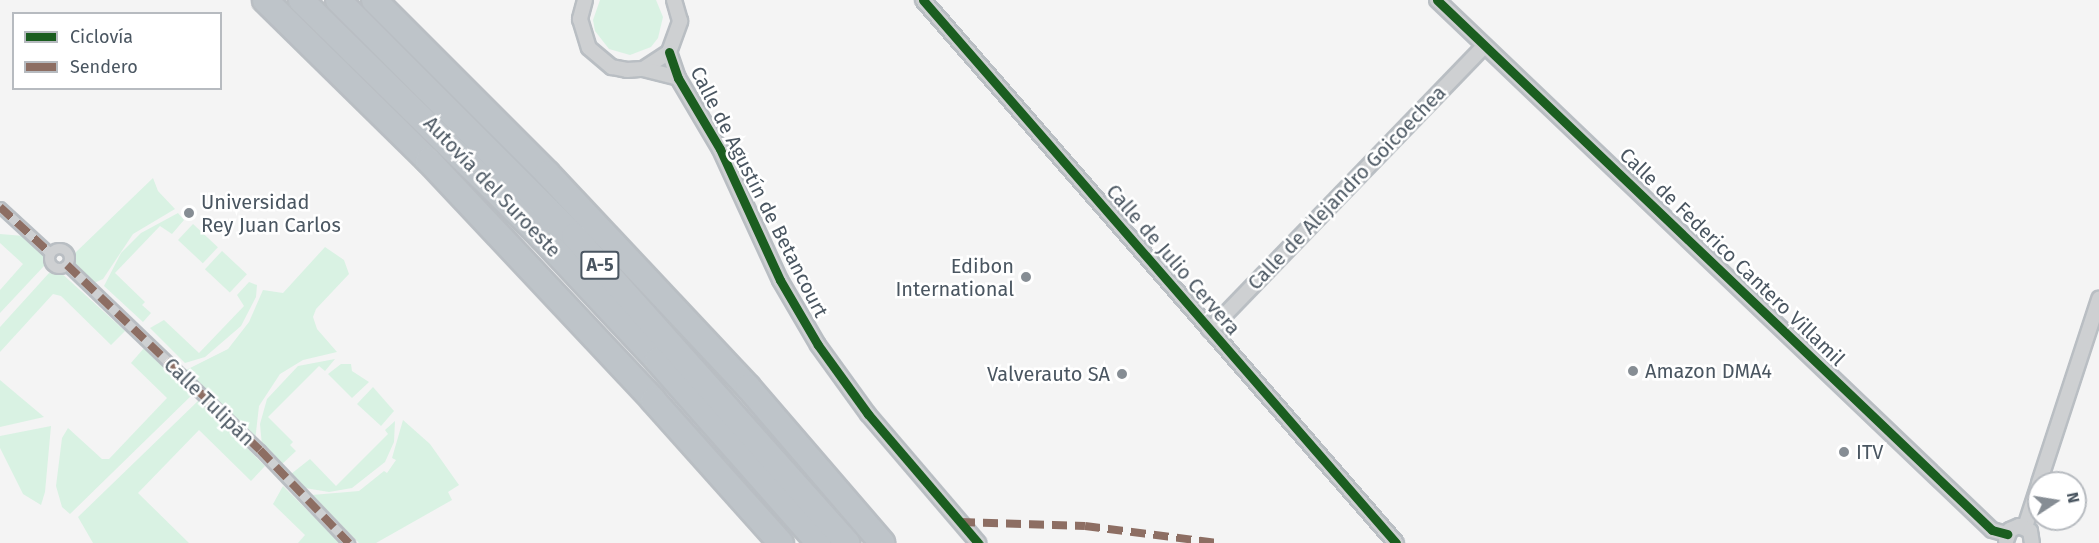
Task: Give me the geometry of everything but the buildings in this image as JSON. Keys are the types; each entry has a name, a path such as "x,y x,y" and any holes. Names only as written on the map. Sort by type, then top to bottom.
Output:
{"highway":[{"path":"265,0 428,160 654,400 783,543"},
{"name":"Autovía del Suroeste","path":"301,0 433,126 657,360 819,543"},
{"name":"Autovía del Suroeste","path":"338,0 574,236 848,543"},
{"path":"374,0 547,172 748,387 882,543"},
{"path":"433,126 455,159 621,336 783,543"}],"street":[{"name":"Calle de Agustín de Betancourt","path":"585,0 580,19 589,48 612,67 643,69 678,78"},
{"name":"Calle de Julio Cervera","path":"923,0 1396,543"},
{"name":"Calle de Federico Cantero Villamil","path":"1437,0 1992,530 2007,539"},
{"path":"643,69 669,52 677,38 677,2"},
{"name":"Calle de Alejandro Goicoechea","path":"1210,330 1484,46"},
{"name":"Calle de Agustín de Betancourt","path":"669,52 678,78 720,149 780,280 818,345 868,414 978,543"},
{"name":"Calle Tulipán","path":"0,207 50,253 50,262 54,267 67,265"},
{"name":"Calle Tulipán","path":"50,253 57,248 66,250 67,265 260,450 349,543"},
{"path":"2043,471 2099,299"},
{"path":"2025,527 2027,521"},
{"path":"2007,539 2014,527 2025,527 2032,535 2032,543"}],"green space":[{"path":"600,0 656,0 663,17 658,38 651,47 630,55 609,49 595,31 593,20"},
{"path":"153,178 158,191 175,209 133,234 103,279 92,284 76,267 75,253"},
{"path":"178,213 184,220 172,234 160,226 115,273 145,302 142,305 151,313 143,322 104,286 121,253 141,233"},
{"path":"193,224 218,247 203,263 178,240"},
{"path":"0,234 24,236 45,256 44,266 0,313 0,290 23,264 0,243"},
{"path":"325,247 344,260 349,274 316,309 313,317 317,329 337,352 303,360 280,374 259,406 255,441 184,371 228,349 249,322 263,290 283,293"},
{"path":"222,251 247,274 230,292 205,269"},
{"path":"59,271 125,331 111,345 61,296 53,294 0,352 0,327 49,273"},
{"path":"249,282 257,285 256,297 241,326 205,357 185,363 150,328 164,320 199,353 244,306 237,295"},
{"path":"144,348 193,394 70,514 62,507 56,486 62,438 68,428 102,459 109,459 167,398 131,363"},
{"path":"335,359 325,371 319,366 268,417 293,442 290,445 296,451 281,465 262,446 260,424 267,399 298,366"},
{"path":"341,364 351,364 352,371 369,382 352,398 328,374"},
{"path":"0,380 44,417 0,427"},
{"path":"373,387 394,411 381,426 357,404"},
{"path":"199,400 265,466 251,481 199,430 138,493 189,543 93,543 78,517"},
{"path":"403,420 430,444 459,485 448,492 452,500 376,543 359,543 312,495 359,491 384,471 387,473 396,460 392,458"},
{"path":"395,421 394,442 385,462 352,488 329,492 305,488 291,474 310,459 336,486 388,434 385,430"},
{"path":"51,426 45,492 41,505 23,494 0,448 0,436"},
{"path":"283,486 340,543 298,543 305,535 273,504"}],"marked path":[{"path":"0,207 50,253"},
{"path":"67,265 260,450 349,543"},
{"path":"960,522 1085,526 1217,543"}],"cycle path":[{"path":"923,0 1396,543"},
{"path":"1437,0 1992,530 2007,534"},
{"path":"669,52 678,78 720,149 780,280 818,345 868,414 978,543"}],"place":[{"name":"Universidad Rey Juan Carlos","path":"189,213"},
{"name":"Edibon International","path":"1026,277"},
{"name":"Amazon DMA4","path":"1633,371"},
{"name":"Valverauto SA","path":"1122,374"},
{"name":"ITV","path":"1844,452"}]}
